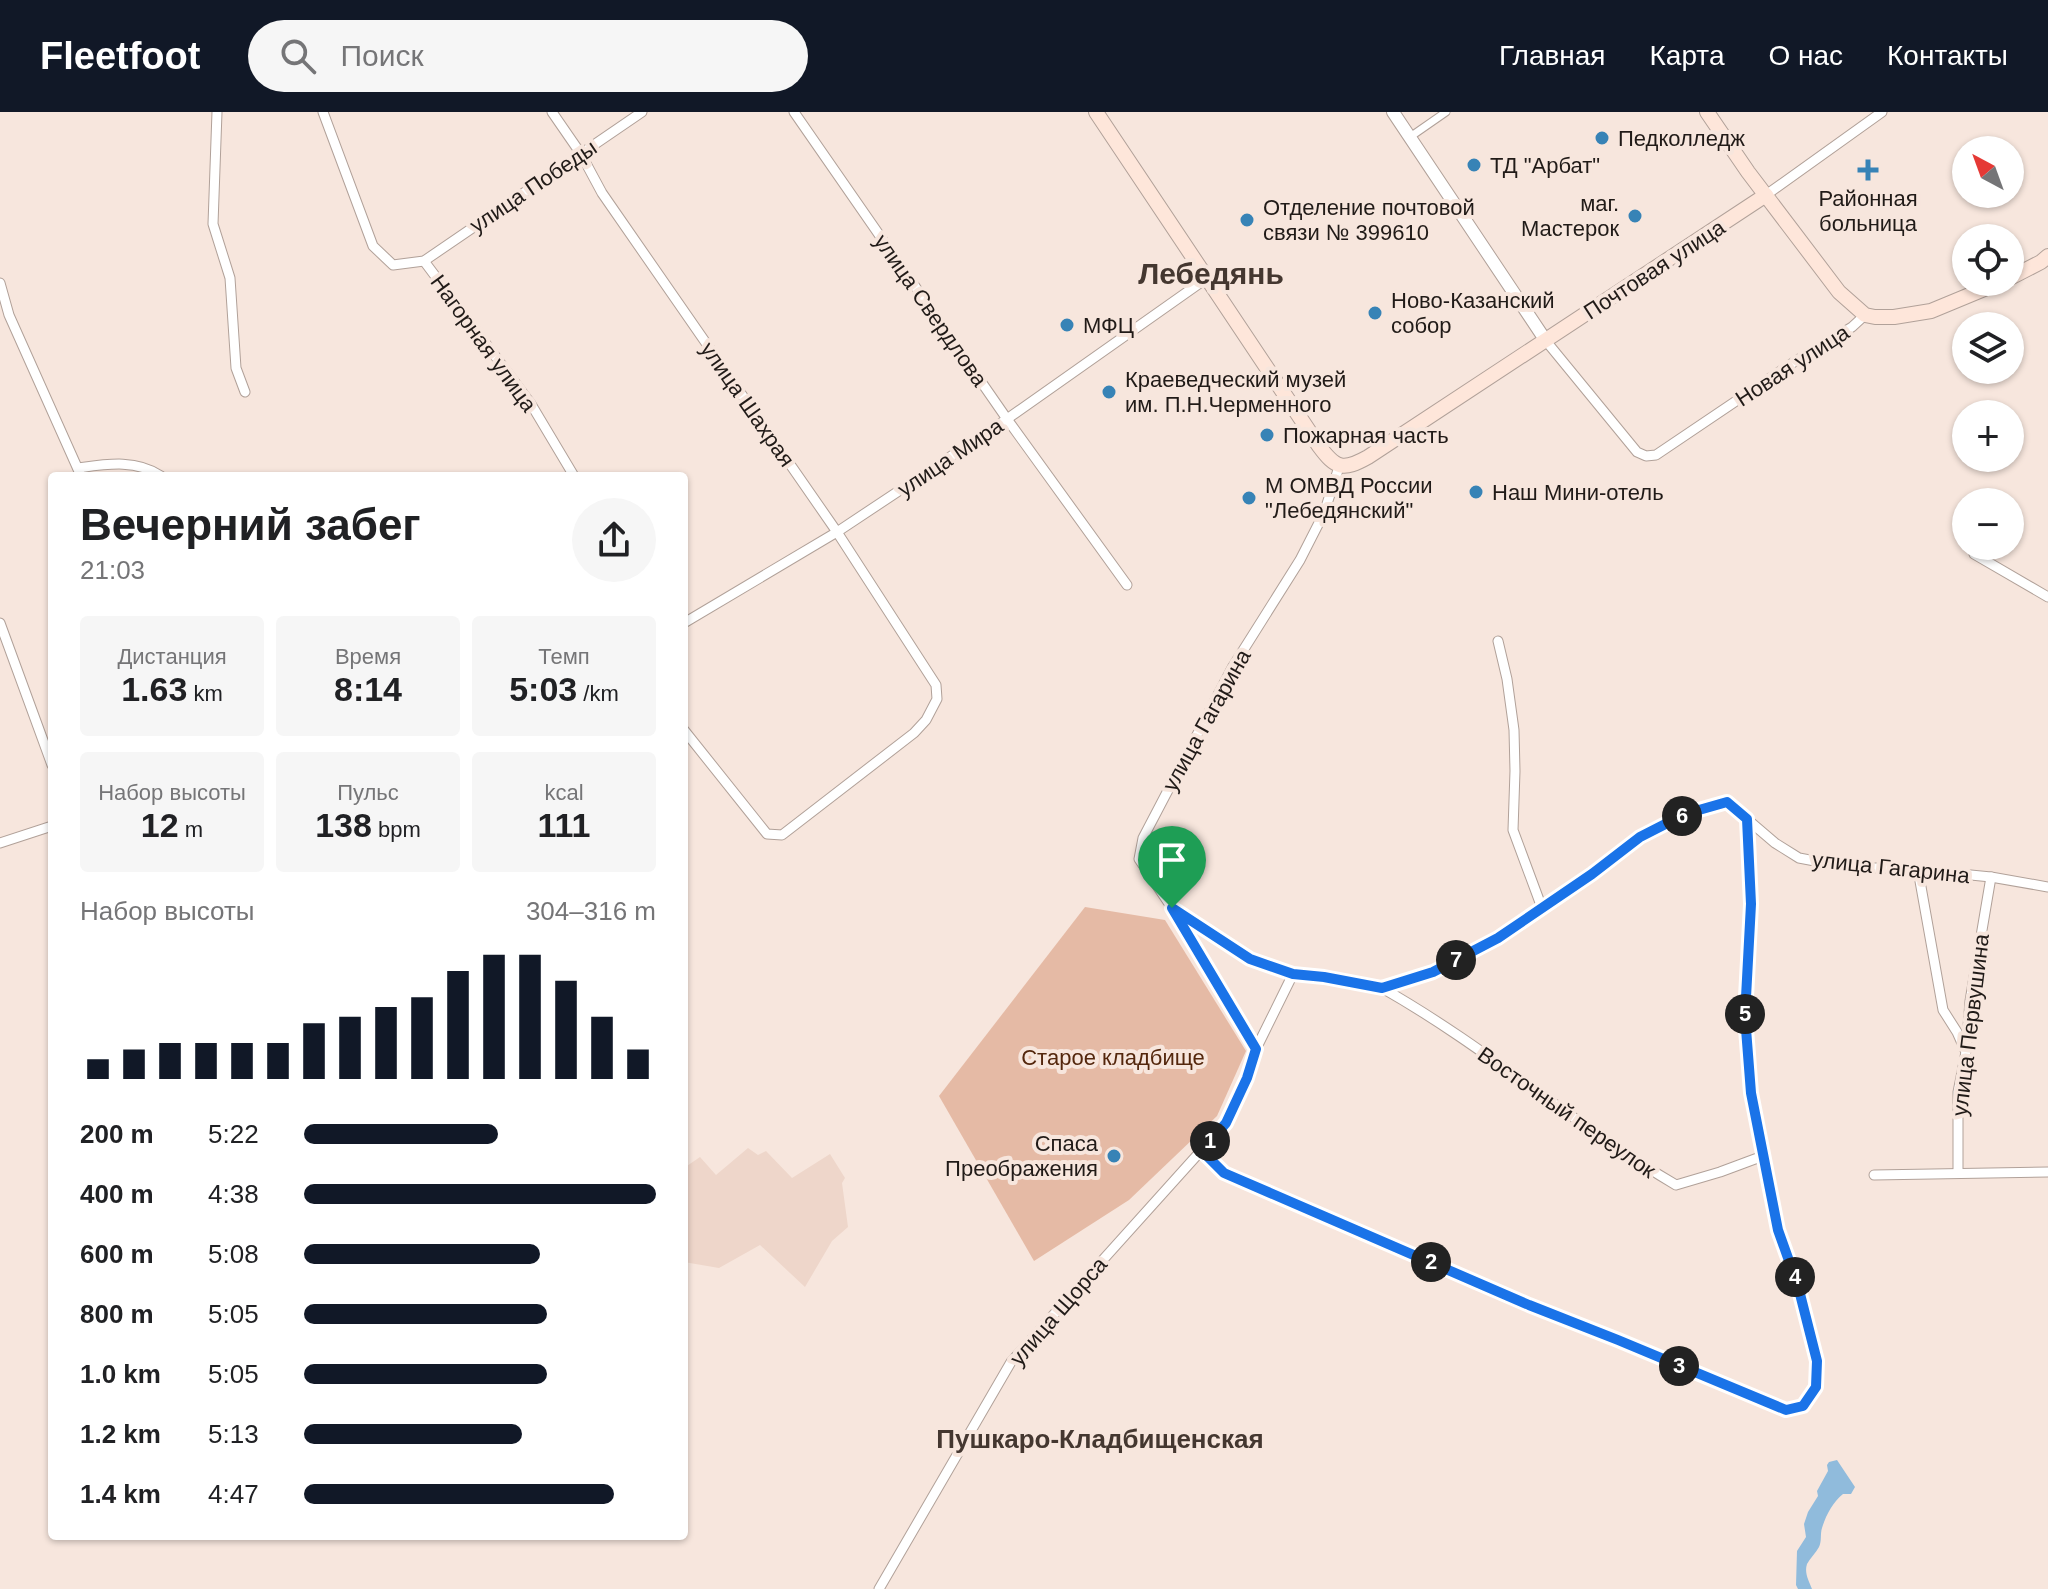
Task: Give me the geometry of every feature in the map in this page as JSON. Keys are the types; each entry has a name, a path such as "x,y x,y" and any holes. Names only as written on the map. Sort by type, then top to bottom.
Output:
{"main road":[{"path":"1096,112 1319,446 1339,467"},
{"path":"1707,112 1839,292 1865,315"},
{"name":"Почтовая улица","path":"1339,467 1347,467 1368,457 1766,195"},
{"path":"2024,272 2046,262"},
{"name":"Новая улица","path":"1865,315 1894,317 1931,311 1967,296"}],"street":[{"path":"217,112 213,224 230,278 236,368 245,392"},
{"name":"Нагорная улица","path":"323,112 373,246 393,265 424,261 531,404 572,472"},
{"name":"улица Шахрая","path":"552,112 581,154 602,193 837,532 936,685 937,699 926,720 914,733 782,835 767,834 688,735"},
{"name":"улица Победы","path":"424,261 642,112"},
{"name":"улица Свердлова","path":"794,112 1007,419 1127,585"},
{"path":"1393,112 1546,341"},
{"path":"1410,137 1446,112"},
{"name":"Почтовая улица","path":"1766,195 1882,112"},
{"name":"улица Мира","path":"688,618 837,532 1007,419 1207,278"},
{"path":"0,283 9,315 79,472 114,463 148,467 155,472"},
{"name":"Новая улица","path":"1546,341 1637,452 1646,456 1656,455 1794,362 1852,327 1865,315"},
{"name":"улица Гагарина","path":"1339,467 1324,513 1300,560 1232,668 1143,838 1139,859 1172,908 1250,959 1293,974 1382,988 1433,972 1498,938 1640,837 1685,814 1727,802 1775,843 1799,858 1852,868 1991,877 2048,887"},
{"path":"1984,560 2048,597"},
{"path":"0,623 48,754"},
{"path":"1498,641 1514,730 1513,830 1542,908"},
{"path":"1202,1151 1224,1173 1529,1305 1786,1410 1803,1406 1816,1387 1817,1361 1798,1286 1778,1230 1751,1093 1745,1016 1751,904 1747,819"},
{"path":"0,843 48,827"},
{"path":"1918,870 1943,1010 1966,1052"},
{"name":"улица Первушина","path":"1958,1173 1958,1092 1991,877"},
{"path":"1172,908 1256,1049"},
{"name":"улица Щорса","path":"879,1589 1011,1362 1226,1123 1247,1078 1256,1049 1293,974"},
{"name":"Восточный переулок","path":"1382,988 1416,1007 1676,1185 1763,1156"},
{"path":"1874,1175 2048,1172"}],"shaded area":[{"path":"748,1148 758,1155 766,1151 792,1178 830,1154 845,1178 842,1183 848,1227 832,1241 805,1287 760,1245 719,1268 688,1263 688,1165 700,1157 716,1175"}],"green space":[{"name":"Старое кладбище","path":"1085,907 1165,920 1246,1051 1217,1116 1129,1200 1034,1261 939,1096"}],"water":[{"path":"1837,1460 1855,1487 1851,1494 1839,1497 1826,1518 1820,1545 1806,1567 1812,1589 1798,1589 1797,1551 1806,1537 1804,1524 1828,1471 1827,1465"}],"place":[{"name":"Педколледж","path":"1602,138"},
{"name":"ТД \"Арбат\"","path":"1474,165"},
{"name":"Районная больница","path":"1868,170"},
{"name":"маг. Мастерок","path":"1635,216"},
{"name":"Отделение почтовой связи № 399610","path":"1247,220"},
{"name":"Ново-Казанский собор","path":"1375,313"},
{"name":"МФЦ","path":"1067,325"},
{"name":"Краеведческий музей им. П.Н.Черменного","path":"1109,392"},
{"name":"Пожарная часть","path":"1267,435"},
{"name":"Наш Мини-отель","path":"1476,492"},
{"name":"М ОМВД России \"Лебедянский\"","path":"1249,498"},
{"name":"Спаса Преображения","path":"1114,1156"}],"district":[{"name":"Лебедянь","path":"1211,274"},
{"name":"Пушкаро-Кладбищенская","path":"1100,1439"}],"route":[{"path":"1727,802 1747,819 1751,904 1745,1016 1751,1093 1778,1230 1798,1286 1817,1361 1816,1387 1803,1406 1786,1410 1529,1305 1224,1173 1202,1151 1226,1123 1247,1078 1256,1049 1172,908 1250,959 1293,974 1382,988 1433,972 1498,938 1640,837 1685,814 1727,802"}]}
